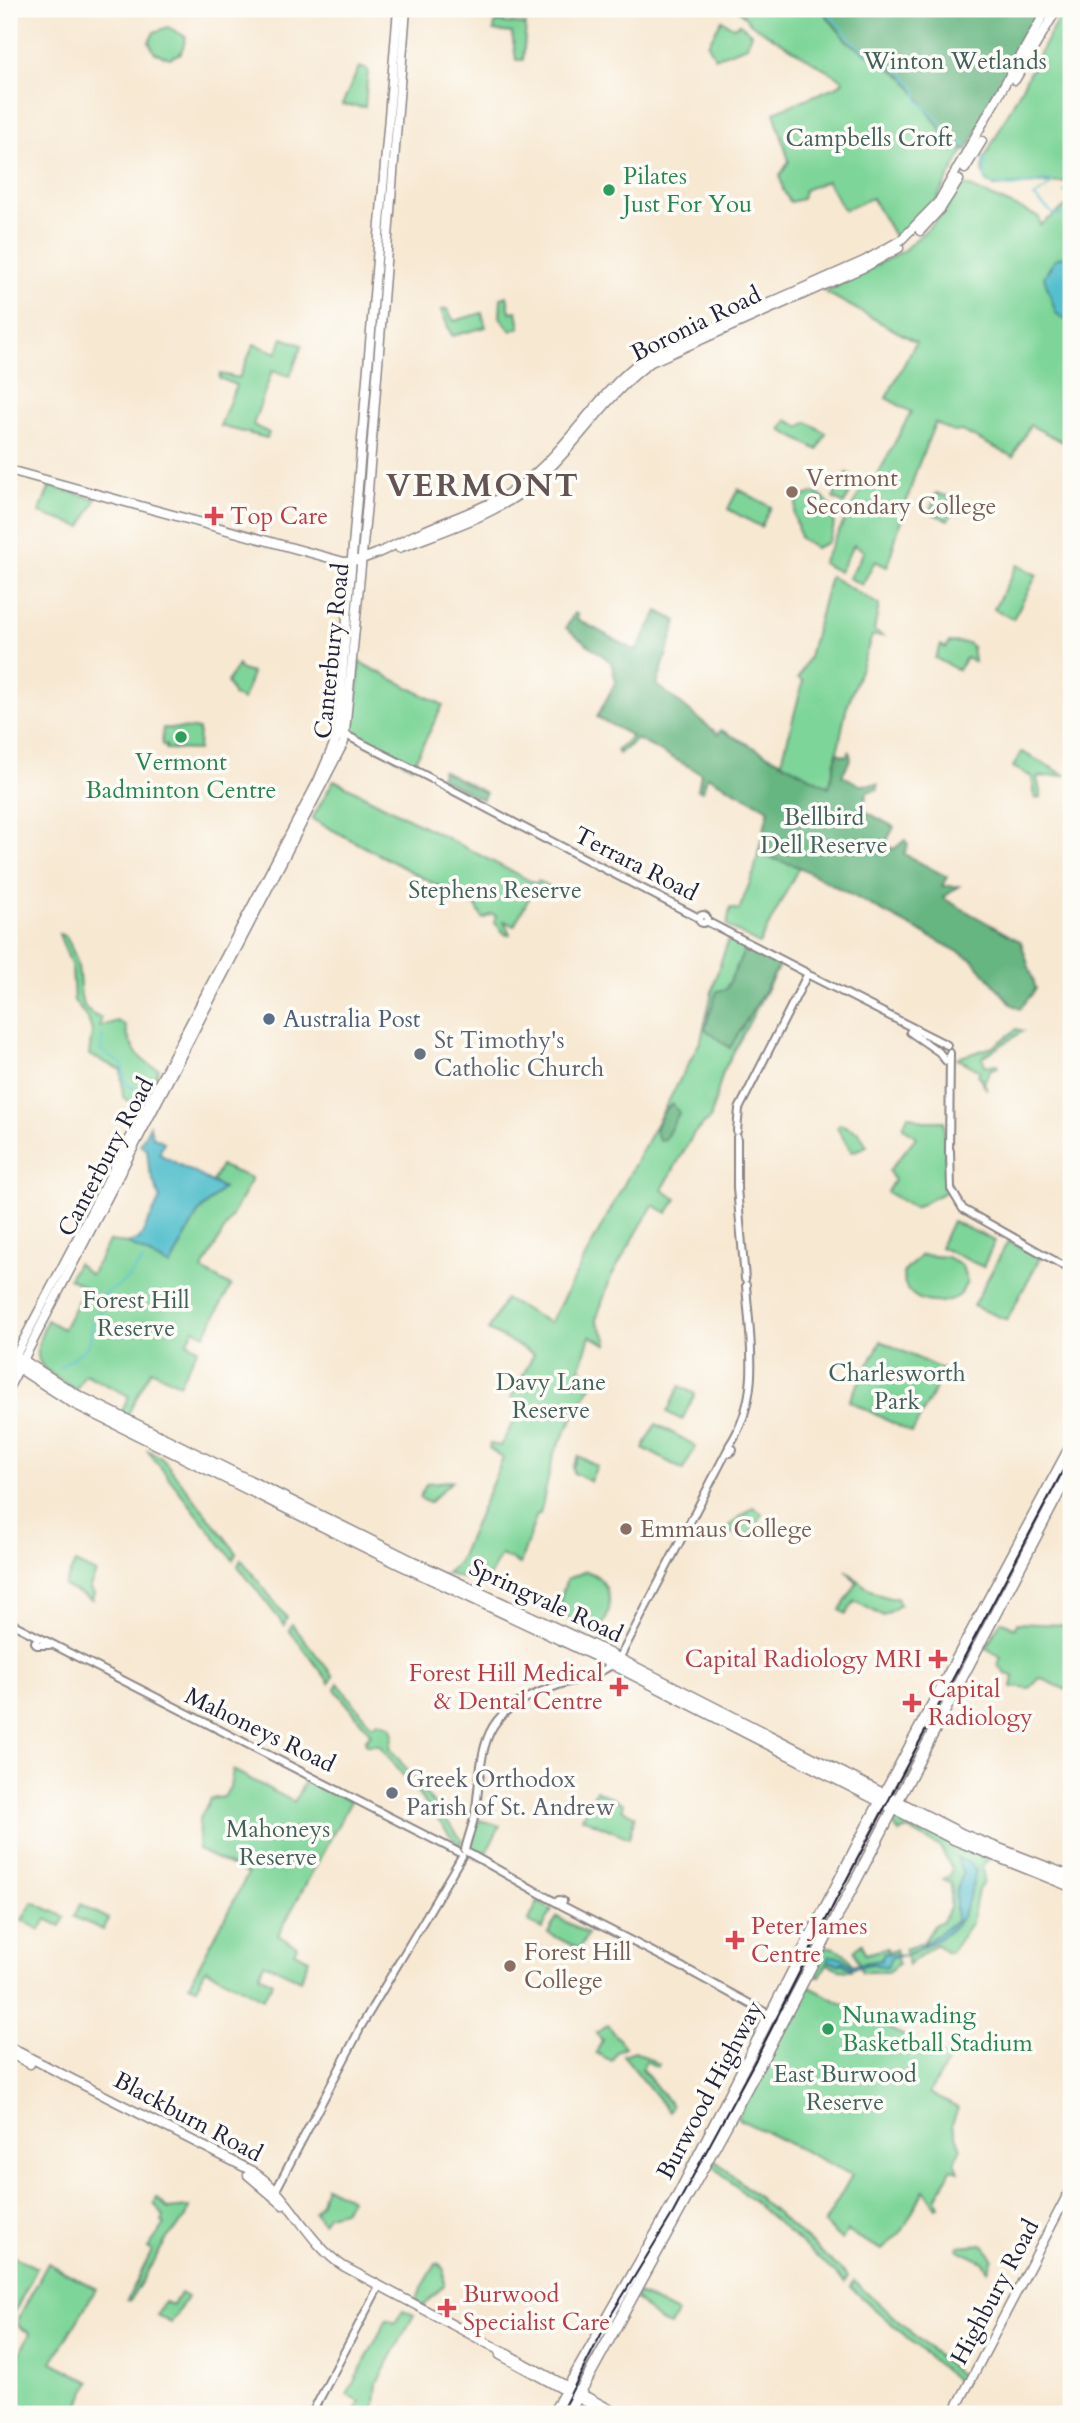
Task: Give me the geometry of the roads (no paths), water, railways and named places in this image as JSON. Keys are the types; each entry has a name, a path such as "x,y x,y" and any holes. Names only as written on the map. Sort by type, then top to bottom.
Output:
{"highway":[{"name":"Springvale Road","path":"13,1359 166,1444 398,1563 594,1655 614,1660"},
{"name":"Springvale Road","path":"13,1359 39,1381 71,1401 614,1660 880,1794 964,1840 1071,1886"},
{"path":"880,1794 953,1669 1071,1446"},
{"path":"888,1819 1071,1469"},
{"path":"1010,1562 1018,1554 1034,1526 1042,1527"},
{"path":"953,1669 960,1670 969,1655 974,1654"},
{"path":"888,1819 910,1812 906,1797 909,1782"},
{"name":"Burwood Highway","path":"553,2414 679,2194 807,1948 873,1816 880,1794"},
{"name":"Burwood Highway","path":"568,2414 582,2396 629,2297 682,2209 787,2011 829,1943 833,1920 888,1819"},
{"name":"Springvale Road","path":"964,1840 1071,1877"},
{"path":"807,1948 806,1928 818,1924"},
{"path":"720,2116 727,2118 733,2113"},
{"path":"608,2314 615,2315 629,2297"}],"main road":[{"name":"Canterbury Road","path":"359,560 364,538 398,9"},
{"name":"Canterbury Road","path":"9,1386 13,1359 23,1339 73,1251 222,969 327,762 343,737 406,9"},
{"name":"Boronia Road","path":"1016,74 1047,9"},
{"name":"Boronia Road","path":"359,560 486,508 505,496 531,477 576,434 621,378 645,358 795,294 903,242 939,201 970,155 1016,74 1058,9"},
{"path":"9,470 333,560 359,560"},
{"name":"Boronia Road","path":"359,560 486,508"},
{"path":"364,538 370,549 377,552"},
{"name":"Terrara Road","path":"343,737 356,740 703,919 946,1050"},
{"path":"273,2189 283,2177 369,2014 462,1851 475,1812 480,1762 499,1718 524,1697 594,1673 614,1660 624,1647 730,1449 748,1409 752,1387 737,1188 737,1116 808,977"},
{"name":"Terrara Road","path":"885,1016 925,1041 946,1050"},
{"name":"Terrara Road","path":"925,1041 946,1061"},
{"path":"946,1050 948,1073"},
{"path":"946,1050 953,1193 963,1209 1071,1270"},
{"name":"Canterbury Road","path":"13,1359 35,1335 73,1251"},
{"path":"35,1335 31,1358 35,1369"},
{"path":"9,1386 23,1376 39,1381"},
{"name":"Mahoneys Road","path":"9,1623 40,1641 462,1851 773,2014"},
{"path":"594,1655 594,1673"},
{"path":"773,2014 779,2016 787,2011"},
{"name":"Blackburn Road","path":"9,2047 248,2169 273,2189 327,2254 378,2288"},
{"name":"Blackburn Road","path":"9,2053 273,2189 293,2220 327,2260 557,2383 569,2385 608,2414"},
{"name":"Highbury Road","path":"953,2414 1071,2188"},
{"path":"313,2414 378,2288"},
{"path":"559,2404 557,2383 569,2385"},
{"name":"Blackburn Road","path":"582,2396 619,2414"}],"water":[{"path":"1071,254 1071,317 1063,319 1056,313 1044,277 1055,259"},
{"path":"150,1125 152,1136 164,1142 159,1154 223,1188 198,1213 170,1266 127,1243 139,1240 160,1199 149,1169 147,1149 140,1145"},
{"path":"957,1858 968,1862 976,1870 962,1916 941,1937 915,1951 956,1921 956,1892 963,1874"},
{"path":"884,1953 901,1956 891,1958 887,1967 872,1964 850,1968 842,1962 839,1964 827,1961 829,1956 841,1957 851,1965 881,1960"}],"waterway":[{"path":"825,9 854,43 900,71 915,87 919,101 938,119 945,131 967,147"},
{"path":"978,154 986,162 987,184 1012,187 1051,180 1051,185 1034,197 1055,215 1069,215 1071,200 1064,191 1071,191"},
{"path":"103,1035 101,1051 122,1064 126,1084 136,1089 141,1100"},
{"path":"59,1368 86,1348 93,1318 104,1310 103,1296 126,1280 143,1260"}],"tram line":[{"path":"560,2414 611,2315 673,2213 756,2059 837,1898 1071,1455"}],"place":[{"name":"Pilates Just For You","path":"609,190"},
{"name":"Vermont Secondary College","path":"792,492"},
{"name":"Top Care","path":"214,516"},
{"name":"Vermont Badminton Centre","path":"181,737"},
{"name":"Australia Post","path":"269,1019"},
{"name":"St Timothy's Catholic Church","path":"420,1054"},
{"name":"Emmaus College","path":"626,1529"},
{"name":"Capital Radiology MRI","path":"938,1659"},
{"name":"Forest Hill Medical & Dental Centre","path":"619,1687"},
{"name":"Capital Radiology","path":"912,1703"},
{"name":"Greek Orthodox Parish of St. Andrew","path":"392,1793"},
{"name":"Peter James Centre","path":"735,1940"},
{"name":"Forest Hill College","path":"510,1966"},
{"name":"Nunawading Basketball Stadium","path":"828,2029"},
{"name":"Burwood Specialist Care","path":"447,2308"}],"district":[{"name":"VERMONT","path":"483,486"}],"park label":[{"name":"Winton Wetlands","path":"955,61"},
{"name":"Campbells Croft","path":"869,138"},
{"name":"Bellbird Dell Reserve","path":"824,831"},
{"name":"Stephens Reserve","path":"495,890"},
{"name":"Forest Hill Reserve","path":"136,1314"},
{"name":"Charlesworth Park","path":"897,1387"},
{"name":"Davy Lane Reserve","path":"551,1396"},
{"name":"Mahoneys Reserve","path":"278,1843"},
{"name":"East Burwood Reserve","path":"845,2088"}]}
